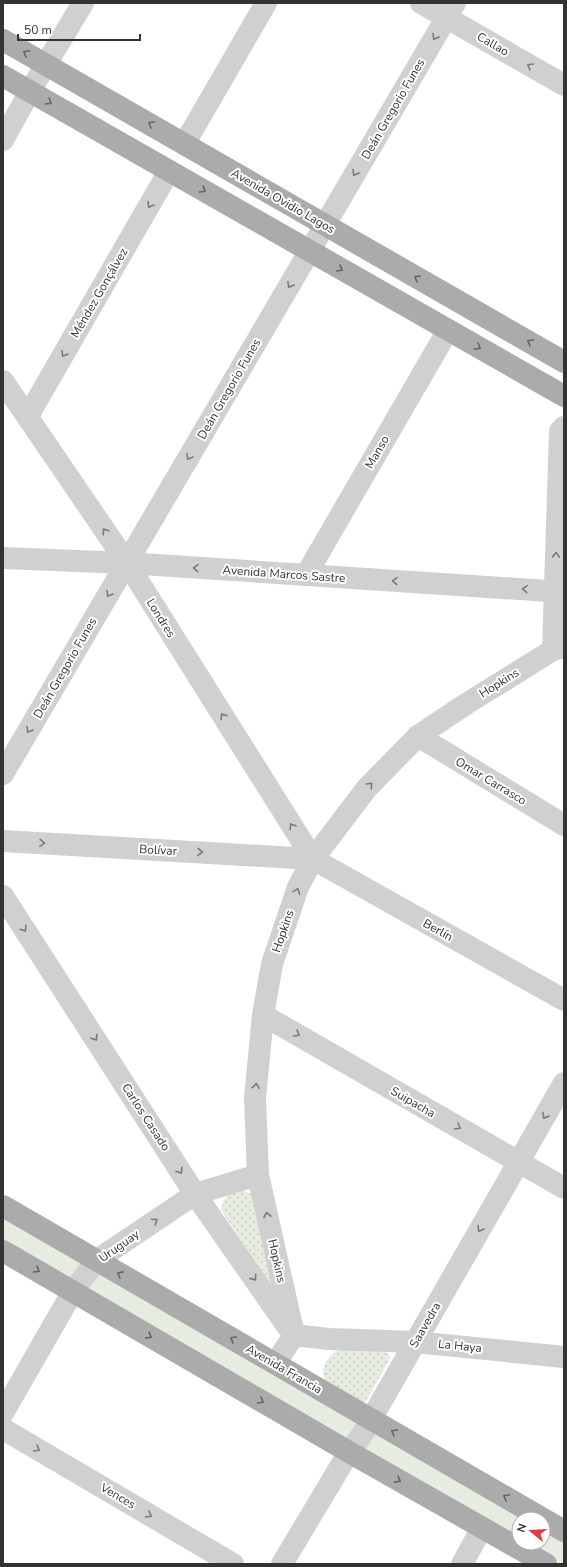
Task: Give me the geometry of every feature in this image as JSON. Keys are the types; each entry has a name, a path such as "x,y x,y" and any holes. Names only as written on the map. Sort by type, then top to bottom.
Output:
{"main road":[{"name":"Avenida Ovidio Lagos","path":"3,40 185,143 325,226 564,362"},
{"path":"3,76 564,396"},
{"name":"Avenida Francia","path":"3,1206 564,1531"},
{"path":"3,1251 349,1452 546,1564"}],"street":[{"path":"3,140 30,91 83,3"},
{"path":"185,143 266,3"},
{"name":"Callao","path":"421,3 450,10 564,85"},
{"name":"Deán Gregorio Funes","path":"3,774 450,10"},
{"name":"Méndez Gonçálvez","path":"28,416 169,171"},
{"name":"Manso","path":"306,575 448,330"},
{"name":"Londres","path":"3,381 127,563 313,859"},
{"path":"559,648 560,431 564,427"},
{"name":"Avenida Marcos Sastre","path":"3,558 127,563 559,591"},
{"name":"Hopkins","path":"294,1335 258,1175 254,1098 263,1015 272,964 298,887 313,859 368,788 418,736 466,704 559,648"},
{"name":"Omar Carrasco","path":"418,736 564,825"},
{"name":"Bolívar","path":"3,841 313,859"},
{"name":"Berlín","path":"313,859 564,1000"},
{"name":"Carlos Casado","path":"3,896 195,1194 294,1335"},
{"name":"Suipacha","path":"263,1015 564,1188"},
{"name":"Saavedra","path":"282,1564 349,1452 362,1435 564,1083"},
{"name":"Uruguay","path":"3,1413 73,1291 96,1260 195,1194 258,1175"},
{"path":"275,1364 294,1335"},
{"name":"La Haya","path":"294,1335 415,1342 564,1357"},
{"name":"Vences","path":"3,1429 233,1564"},
{"path":"462,1564 482,1528"}],"shaded area":[{"path":"233,1191 245,1191 253,1195 278,1286 272,1287 221,1210 223,1201"},
{"path":"3,1206 529,1511 511,1511 511,1544 3,1251"},
{"path":"340,1348 385,1352 390,1355 389,1361 366,1401 360,1404 328,1383 323,1373 325,1363"},
{"path":"551,1523 564,1531 564,1564 546,1564 523,1551 551,1551"}]}
